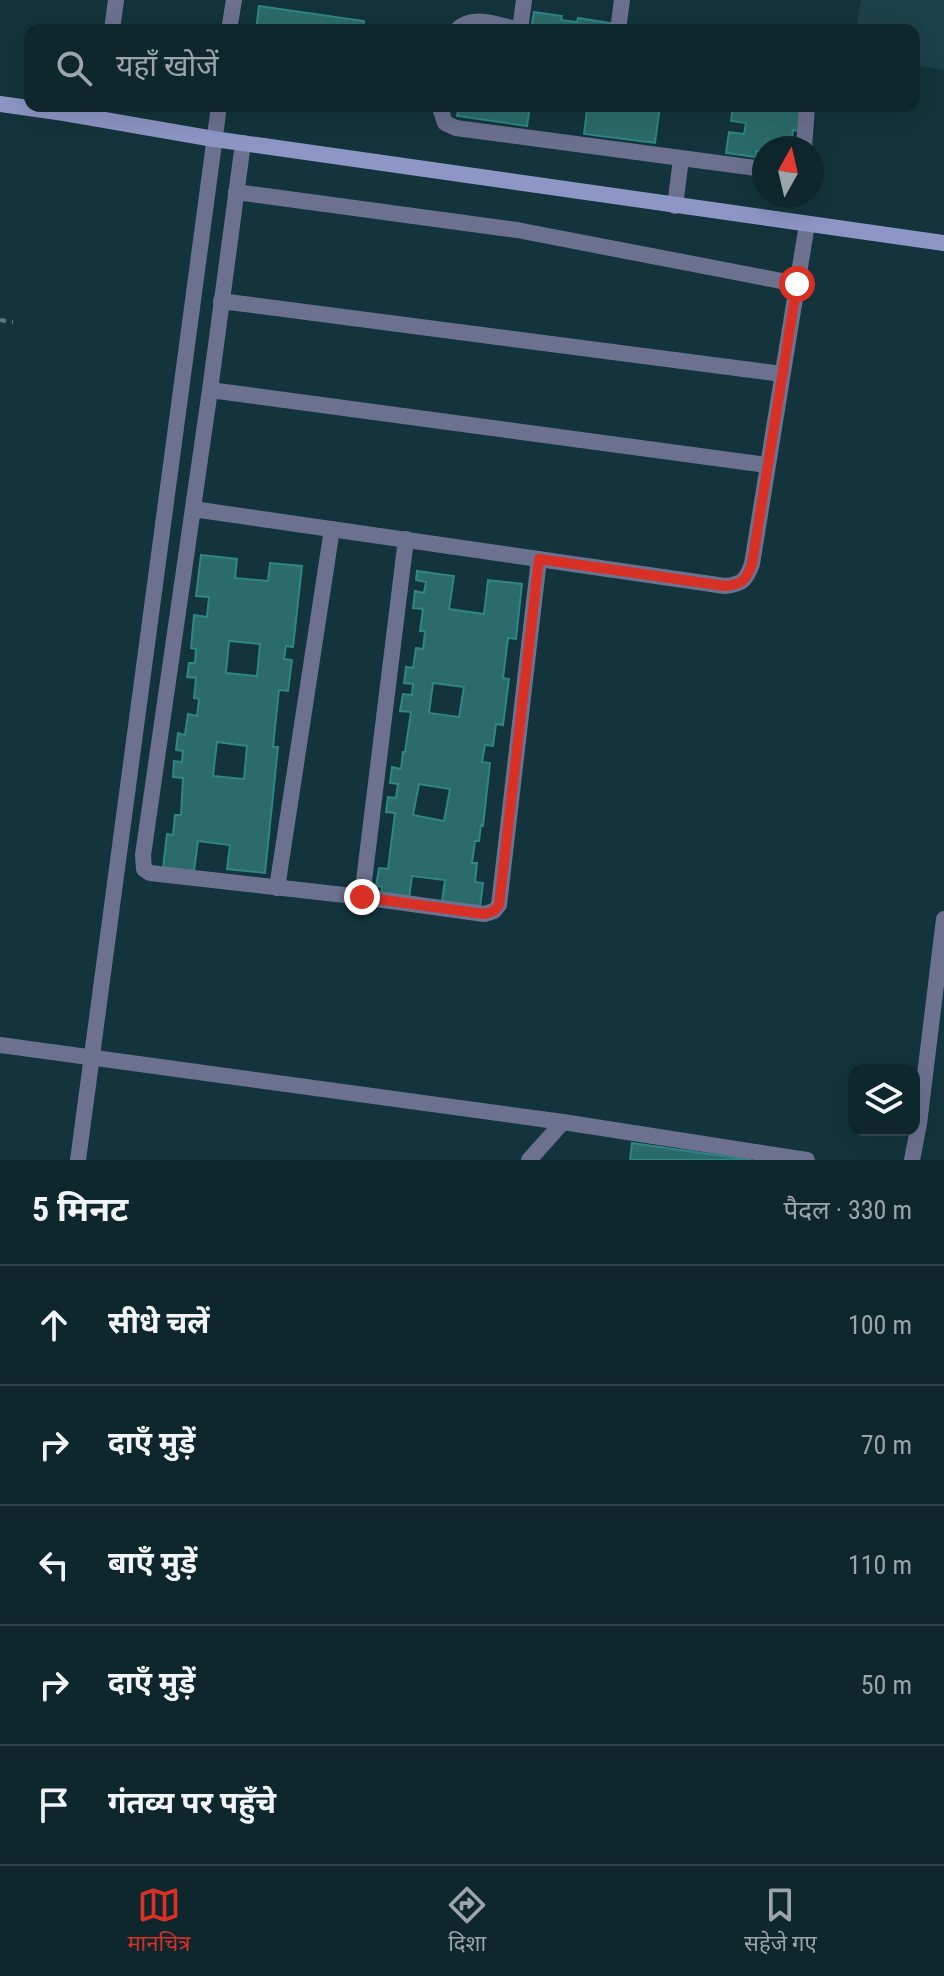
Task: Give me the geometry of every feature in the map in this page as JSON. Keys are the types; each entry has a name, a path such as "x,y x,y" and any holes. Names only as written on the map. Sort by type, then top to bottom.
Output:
{"street":[{"path":"113,24 116,0"},
{"path":"230,24 234,0"},
{"path":"521,24 524,0"},
{"path":"619,24 622,0"},
{"path":"462,24 474,20 492,24"},
{"path":"0,104 24,106"},
{"path":"100,112 214,139 944,243"},
{"path":"78,1160 218,112"},
{"path":"441,112 445,123 456,128 752,168"},
{"path":"805,136 807,112"},
{"path":"243,143 143,855 144,869 150,873 484,914 494,911 499,905 539,559"},
{"path":"675,206 681,159"},
{"path":"236,192 517,230 797,284"},
{"path":"193,509 725,586 736,584 747,576 752,564 807,224"},
{"path":"221,301 782,374"},
{"path":"210,390 767,465"},
{"path":"277,888 332,529"},
{"path":"362,897 406,539"},
{"path":"912,1160 944,919"},
{"path":"0,1045 563,1122 807,1160"},
{"path":"529,1160 563,1122"}],"path":[{"path":"0,320 13,322"}],"shaded area":[{"path":"861,0 944,0 944,70 920,66 920,24 857,24"}],"building":[{"path":"259,6 364,21 364,24 257,24"},
{"path":"534,12 562,16 561,20 577,22 578,18 610,23 610,24 532,24"},
{"path":"458,112 529,112 527,126 457,116"},
{"path":"587,112 659,112 655,143 584,134"},
{"path":"732,112 800,112 798,131 793,130 792,136 752,136 752,156 726,153 729,132 744,134 746,123 731,121"},
{"path":"201,555 237,559 235,578 268,581 270,563 302,566 293,647 286,646 284,659 292,660 288,691 279,690 273,747 278,747 265,873 227,869 230,845 198,841 194,871 163,868 167,834 173,835 175,815 181,815 183,778 173,777 174,761 182,762 183,751 176,750 178,733 185,735 188,714 197,716 199,699 194,698 196,678 187,677 189,663 195,663 196,649 191,648 194,615 207,617 209,597 196,596","holes":["229,641 260,644 257,676 226,673","217,742 247,746 244,779 213,776"]},
{"path":"417,571 454,576 449,609 484,614 488,580 522,584 516,639 508,638 503,678 509,679 503,725 496,724 493,746 485,745 482,762 490,763 483,826 479,841 475,841 472,863 477,863 475,882 483,883 480,907 442,902 445,880 412,876 409,898 381,894 382,887 376,886 379,868 388,869 395,813 386,812 388,797 396,798 398,784 390,783 392,767 401,769 411,712 400,711 403,694 412,695 413,684 404,683 406,667 413,668 416,648 423,649 425,631 420,631 423,609 413,608 415,591 424,593 426,582 416,580","holes":["433,683 464,687 459,717 429,713","419,784 450,789 444,821 413,815"]},
{"path":"632,1143 751,1160 630,1160"}],"route":[{"path":"362,897 484,914 494,911 499,905 539,559 725,586 736,584 747,576 752,564 797,284"}]}
